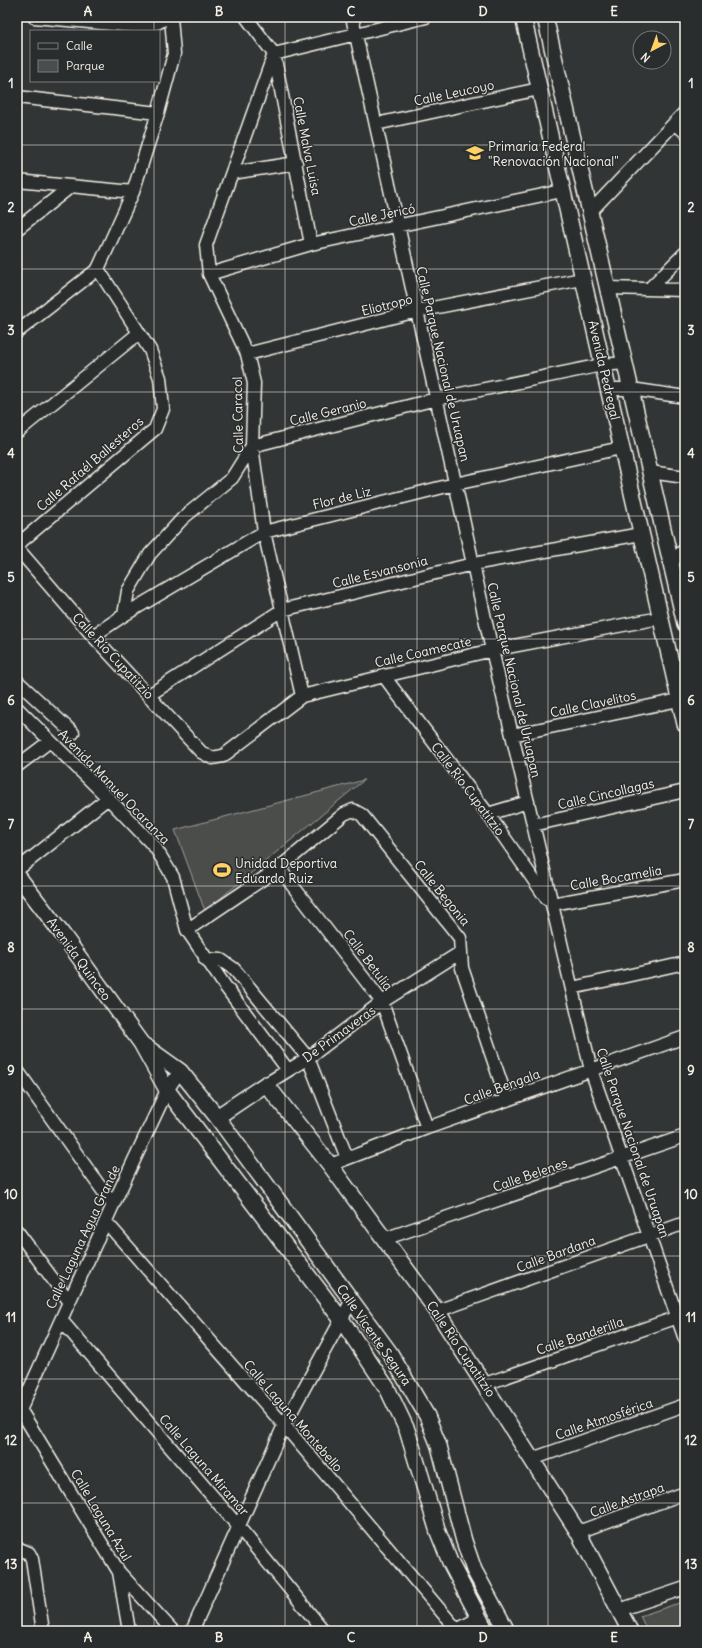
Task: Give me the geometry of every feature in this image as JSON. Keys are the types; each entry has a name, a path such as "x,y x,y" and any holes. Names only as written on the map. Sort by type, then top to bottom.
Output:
{"street":[{"path":"34,17 145,26 159,22 167,17"},
{"path":"17,332 98,269 133,192 158,113 174,54 171,17"},
{"path":"246,17 274,54 426,17"},
{"name":"Calle Parque Nacional de Uruapan","path":"352,17 492,650 591,1070 649,1236 681,1316 685,1339"},
{"name":"Avenida Pedregal","path":"523,17 660,618 678,666 679,700 685,724"},
{"name":"Avenida Pedregal","path":"545,17 650,472 680,557 685,624"},
{"name":"Calle Malva Luisa","path":"274,54 311,244"},
{"name":"Calle Caracol","path":"274,54 206,245 208,274 247,354 254,384 252,446 264,532 302,696"},
{"name":"Calle Leucoyo","path":"376,124 539,89"},
{"path":"17,97 158,113"},
{"path":"590,212 685,112"},
{"path":"675,123 685,132"},
{"path":"232,173 296,163"},
{"path":"17,182 133,192"},
{"path":"17,229 70,187"},
{"name":"Calle Jericó","path":"208,274 311,244 562,191"},
{"path":"649,288 685,253"},
{"name":"Calle Rafaél Ballesteros","path":"17,545 154,429 163,409 160,378 150,350 98,269"},
{"name":"Eliotropo","path":"247,354 417,311 582,279"},
{"path":"608,288 685,290"},
{"path":"17,432 139,333"},
{"name":"Calle Geranio","path":"252,446 436,399 602,365 625,363"},
{"path":"608,389 631,389 685,397"},
{"path":"124,616 128,591 150,554 183,518 232,478 252,446"},
{"name":"Flor de Liz","path":"93,636 264,532 455,484 621,448"},
{"path":"650,472 685,477"},
{"name":"Calle Esvansonia","path":"149,695 282,610 473,564 641,534"},
{"name":"Calle Río Cupatitzio","path":"17,548 93,636 201,752 212,758"},
{"name":"Calle Coamecate","path":"212,758 222,756 302,696 492,650 660,618"},
{"name":"Calle Río Cupatitzio","path":"383,676 488,814 552,904"},
{"name":"Avenida Manuel Ocaranza","path":"17,681 73,733"},
{"name":"Calle Clavelitos","path":"512,735 679,700"},
{"name":"Avenida Manuel Ocaranza","path":"17,708 155,847 173,877 187,930 205,959 288,1070"},
{"path":"17,766 50,741"},
{"name":"Calle Cincollagas","path":"533,825 685,791"},
{"path":"17,870 108,798"},
{"path":"488,814 528,802"},
{"name":"Calle Begonia","path":"279,868 344,814 353,810 362,815 460,938 462,968 507,1100"},
{"path":"187,930 279,868"},
{"name":"Calle Betulia","path":"279,868 382,1002 427,1128"},
{"name":"Avenida Quinceo","path":"17,875 63,935 141,1043 167,1090"},
{"name":"Calle Bocamelia","path":"552,904 685,880"},
{"name":"De Primaveras","path":"217,1117 308,1058 382,1002 461,952"},
{"path":"205,959 221,960 234,969 308,1058 347,1158"},
{"path":"572,988 685,963"},
{"name":"Calle Bengala","path":"330,1165 427,1128 685,1037"},
{"name":"Avenida Quinceo","path":"141,1043 180,1071"},
{"path":"17,1070 113,1205"},
{"name":"Calle Laguna Agua Grande","path":"18,1410 167,1090 180,1071"},
{"name":"Calle Vicente Segura","path":"180,1071 217,1117 390,1353 427,1416 439,1446 464,1541 478,1578 507,1631"},
{"name":"Calle Río Cupatitzio","path":"266,1084 330,1165 437,1311 485,1384 578,1532 630,1631"},
{"name":"Calle Vicente Segura","path":"167,1090 341,1319 387,1388 406,1430 438,1532 450,1562 482,1625"},
{"name":"Calle Belenes","path":"384,1239 685,1136"},
{"name":"Calle Laguna Montebello","path":"106,1222 284,1425 456,1630"},
{"name":"Calle Bardana","path":"437,1311 685,1223"},
{"path":"17,1231 69,1301"},
{"path":"192,1631 284,1425 352,1300"},
{"name":"Calle Banderilla","path":"485,1384 681,1316"},
{"name":"Calle Laguna Miramar","path":"61,1320 238,1526 324,1631"},
{"name":"Calle Atmosférica","path":"532,1460 685,1405"},
{"name":"Calle Laguna Azul","path":"18,1410 119,1572 173,1631"},
{"name":"Calle Astrapa","path":"578,1532 685,1493"},
{"path":"17,1548 29,1553 32,1559 44,1631"},
{"path":"119,1572 130,1631"},
{"path":"462,1586 478,1578"},
{"path":"619,1610 685,1588"},
{"path":"456,1630 482,1625"}],"green space":[{"name":"Unidad Deportiva Eduardo Ruiz","path":"364,780 205,911 175,830"},
{"path":"685,1601 685,1631 647,1631 640,1616"}],"place":[{"name":"Primaria Federal \"Renovación Nacional\"","path":"475,153"},
{"name":"Unidad Deportiva Eduardo Ruiz","path":"222,870"}]}
